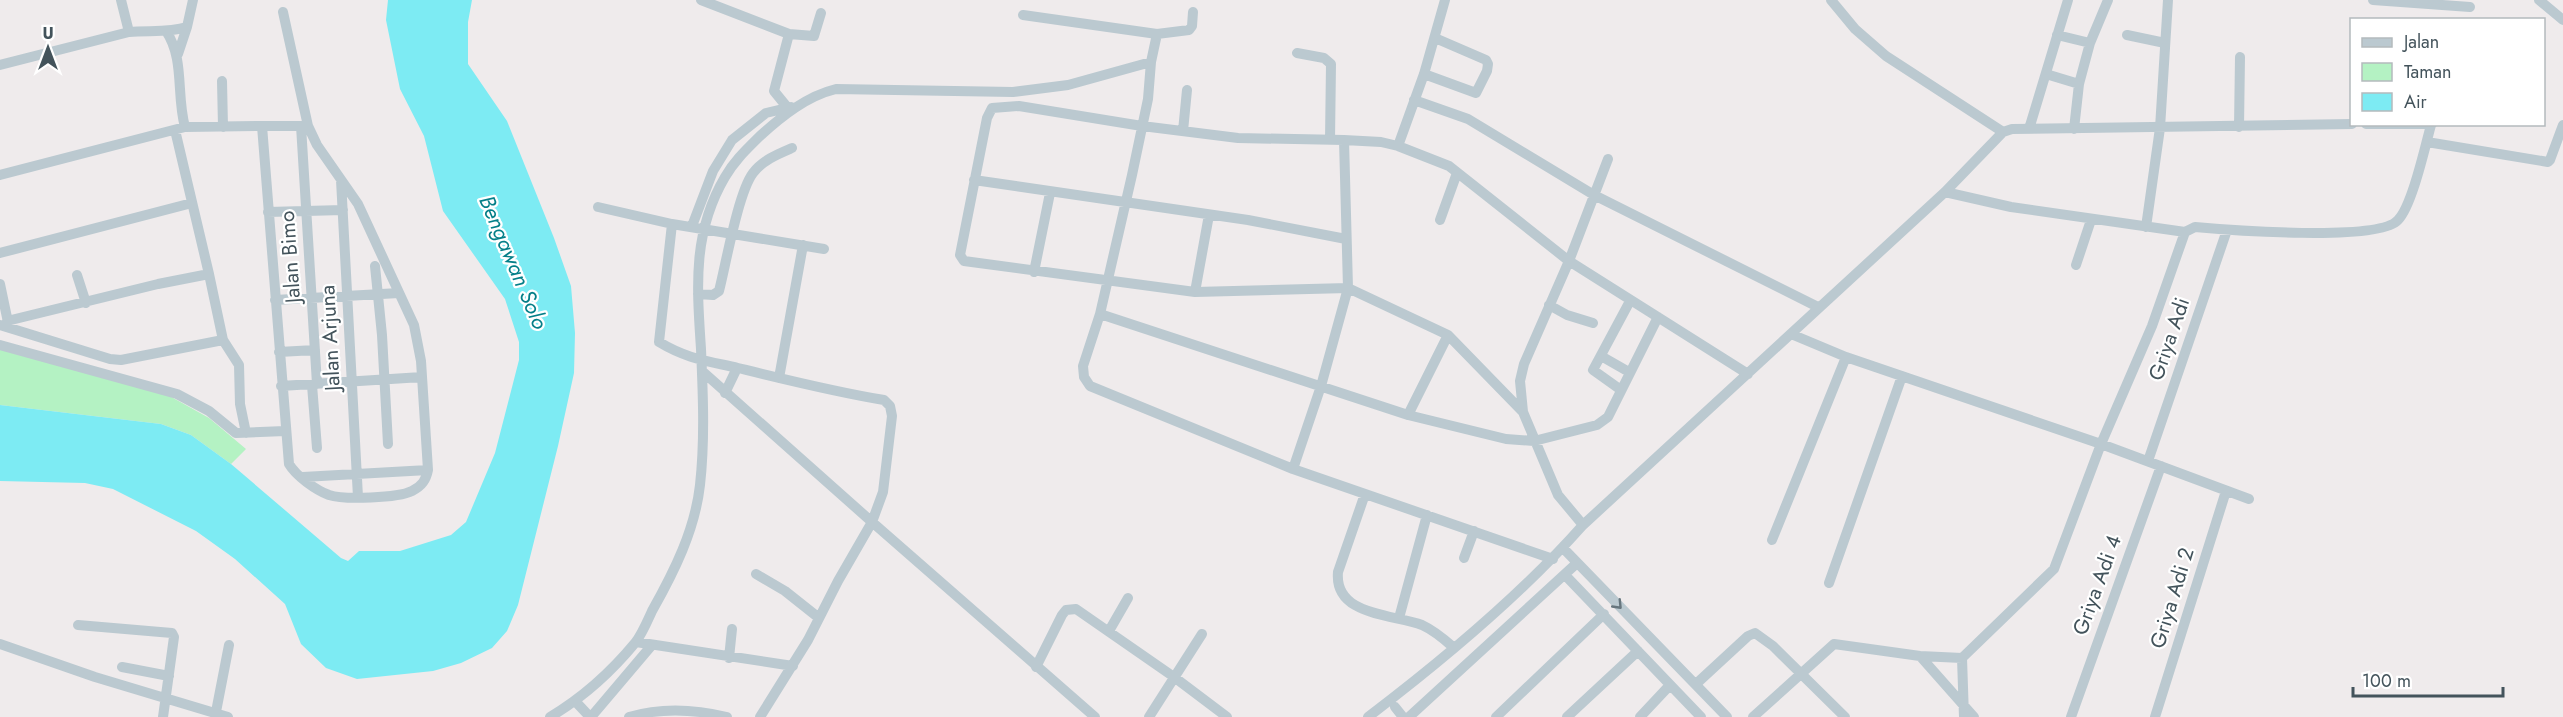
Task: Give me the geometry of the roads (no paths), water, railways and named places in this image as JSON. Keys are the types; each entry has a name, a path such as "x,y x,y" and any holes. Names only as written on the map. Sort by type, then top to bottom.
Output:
{"street":[{"path":"121,0 129,32"},
{"path":"193,0 178,54 180,129 192,203 224,340 239,365 240,404 246,433"},
{"path":"701,0 789,33 814,36 821,13"},
{"path":"1398,146 1424,74 1445,0"},
{"path":"1831,0 1856,29 1886,56 2003,132"},
{"path":"2029,129 2068,0"},
{"path":"2074,129 2079,84 2090,43 2108,0"},
{"path":"2146,227 2160,128 2168,0"},
{"path":"2373,0 2472,3 2467,18"},
{"path":"2539,0 2563,20"},
{"path":"261,126 289,464 329,495 358,497 407,494 415,490 426,479 428,470 422,377 414,326 358,204 305,126 283,12"},
{"path":"1023,15 1157,33 1189,30 1192,26 1193,12"},
{"path":"0,65 129,32 150,29 166,31 187,27"},
{"path":"166,31 178,54"},
{"path":"766,113 789,33"},
{"path":"1157,33 1142,126 1126,204 1100,314 1083,366 1084,377 1090,386 1293,469 1553,559"},
{"path":"2057,35 2090,43"},
{"path":"2127,35 2165,43"},
{"path":"1424,74 1476,93 1487,71 1486,60 1435,39"},
{"path":"1297,53 1324,58 1331,64 1330,140"},
{"path":"2239,127 2240,57"},
{"path":"692,226 713,171 727,147 766,113 790,107 823,92 836,88 1012,92 1068,85 1151,62"},
{"path":"2046,74 2079,84"},
{"path":"222,81 223,127"},
{"path":"1183,131 1187,90"},
{"path":"774,91 790,107"},
{"path":"1012,92 1019,106"},
{"path":"1414,100 1468,119 1594,195 1818,307"},
{"path":"1523,412 1448,334 1348,288 1195,292 1034,272 962,260 960,255 990,110 995,106 1019,106 1142,126 1238,138 1373,141 1398,146 1449,166 1569,261 1748,374"},
{"path":"550,717 575,701 602,678 636,642 684,548 697,504 704,441 698,294 699,250 704,228 724,177 741,154 790,107"},
{"path":"1368,717 1453,647 1553,559 1583,525 1945,192 2003,132 2029,129 2350,124"},
{"path":"2427,141 2548,162 2563,125"},
{"path":"0,175 180,129 305,126"},
{"name":"Jalan Bimo","path":"305,126 306,211 315,350 316,448"},
{"path":"1945,192 2011,207 2185,232 2195,227 2227,230 2361,233 2389,227 2398,221 2406,208 2431,126"},
{"path":"741,154 742,133"},
{"path":"1293,469 1321,386 1348,288 1344,140"},
{"path":"698,294 713,295 719,291 733,234 752,175 770,158 792,148"},
{"path":"1583,525 1558,495 1542,453 1534,441 1523,412 1521,373 1569,261 1608,159"},
{"path":"1440,220 1457,173"},
{"name":"Jalan Arjuna","path":"341,177 358,497"},
{"path":"974,180 1050,193 1248,220 1346,239"},
{"path":"1034,272 1050,193"},
{"path":"0,253 192,203"},
{"path":"598,207 672,224 824,249"},
{"path":"268,212 343,210"},
{"path":"1195,292 1209,215"},
{"path":"2076,265 2091,220"},
{"path":"672,224 659,342 701,366 725,393 1095,717"},
{"name":"Griya Adi","path":"2148,461 2227,230"},
{"path":"1753,717 1834,644 1920,656 1962,658 2054,569 2101,444 2152,326 2185,232"},
{"path":"778,378 803,245"},
{"path":"375,266 379,294 388,444"},
{"path":"5,325 158,284 209,274"},
{"path":"77,275 86,303"},
{"path":"0,284 5,325"},
{"path":"275,300 399,293"},
{"path":"1621,390 1594,372 1630,301"},
{"path":"1549,305 1593,323"},
{"path":"1100,314 1408,415 1506,439 1534,441 1603,422 1608,417 1658,317"},
{"path":"5,325 110,359 122,360 224,340"},
{"path":"1408,415 1448,334"},
{"path":"1791,334 1846,357 2101,444 2249,499"},
{"path":"0,345 158,388 192,401 236,433 285,431"},
{"path":"279,352 315,350"},
{"path":"1601,356 1629,372"},
{"path":"1772,540 1846,357"},
{"path":"701,366 737,368 884,400 890,406 892,416 884,483 872,522 793,666 760,717"},
{"path":"725,393 737,368"},
{"path":"1829,583 1902,376"},
{"path":"281,386 422,377"},
{"name":"Griya Adi 4","path":"2071,717 2161,466"},
{"path":"303,477 428,470"},
{"name":"Griya Adi 2","path":"2155,717 2226,491"},
{"path":"1365,494 1338,572 1343,594 1365,611 1423,626 1453,647"},
{"path":"1399,618 1427,514"},
{"path":"1464,558 1474,531"},
{"path":"1563,548 1727,717"},
{"path":"1409,717 1577,563"},
{"path":"756,574 785,591 819,618"},
{"path":"1565,575 1701,717"},
{"path":"1109,631 1128,598"},
{"path":"1036,667 1066,610 1080,611 1227,717"},
{"path":"1496,717 1604,614"},
{"path":"78,626 172,633 174,637 163,717"},
{"path":"729,658 732,629"},
{"path":"1696,684 1748,636 1755,633 1801,672 1845,717"},
{"path":"1149,717 1202,634"},
{"path":"636,642 793,666"},
{"path":"0,644 95,677 228,717"},
{"path":"216,715 229,645"},
{"path":"575,701 591,717 652,645"},
{"path":"1567,717 1638,651"},
{"path":"1920,656 1974,717"},
{"path":"1962,658 1964,717"},
{"path":"122,667 169,676"},
{"path":"1640,717 1670,685"},
{"path":"1395,707 1403,717"},
{"path":"629,717 662,711 685,710 727,717"}],"water":[{"name":"Bengawan Solo","path":"388,0 472,0 468,22 468,64 507,121 571,286 575,333 574,373 518,605 507,631 492,648 461,663 433,671 357,679 326,668 301,644 285,604 235,559 196,531 113,489 85,483 0,481 0,405 161,424 191,435 231,464 341,558 348,561 359,551 400,551 451,535 466,522 495,453 519,360 519,342 505,299 443,211 424,136 400,89 386,20"}]}
